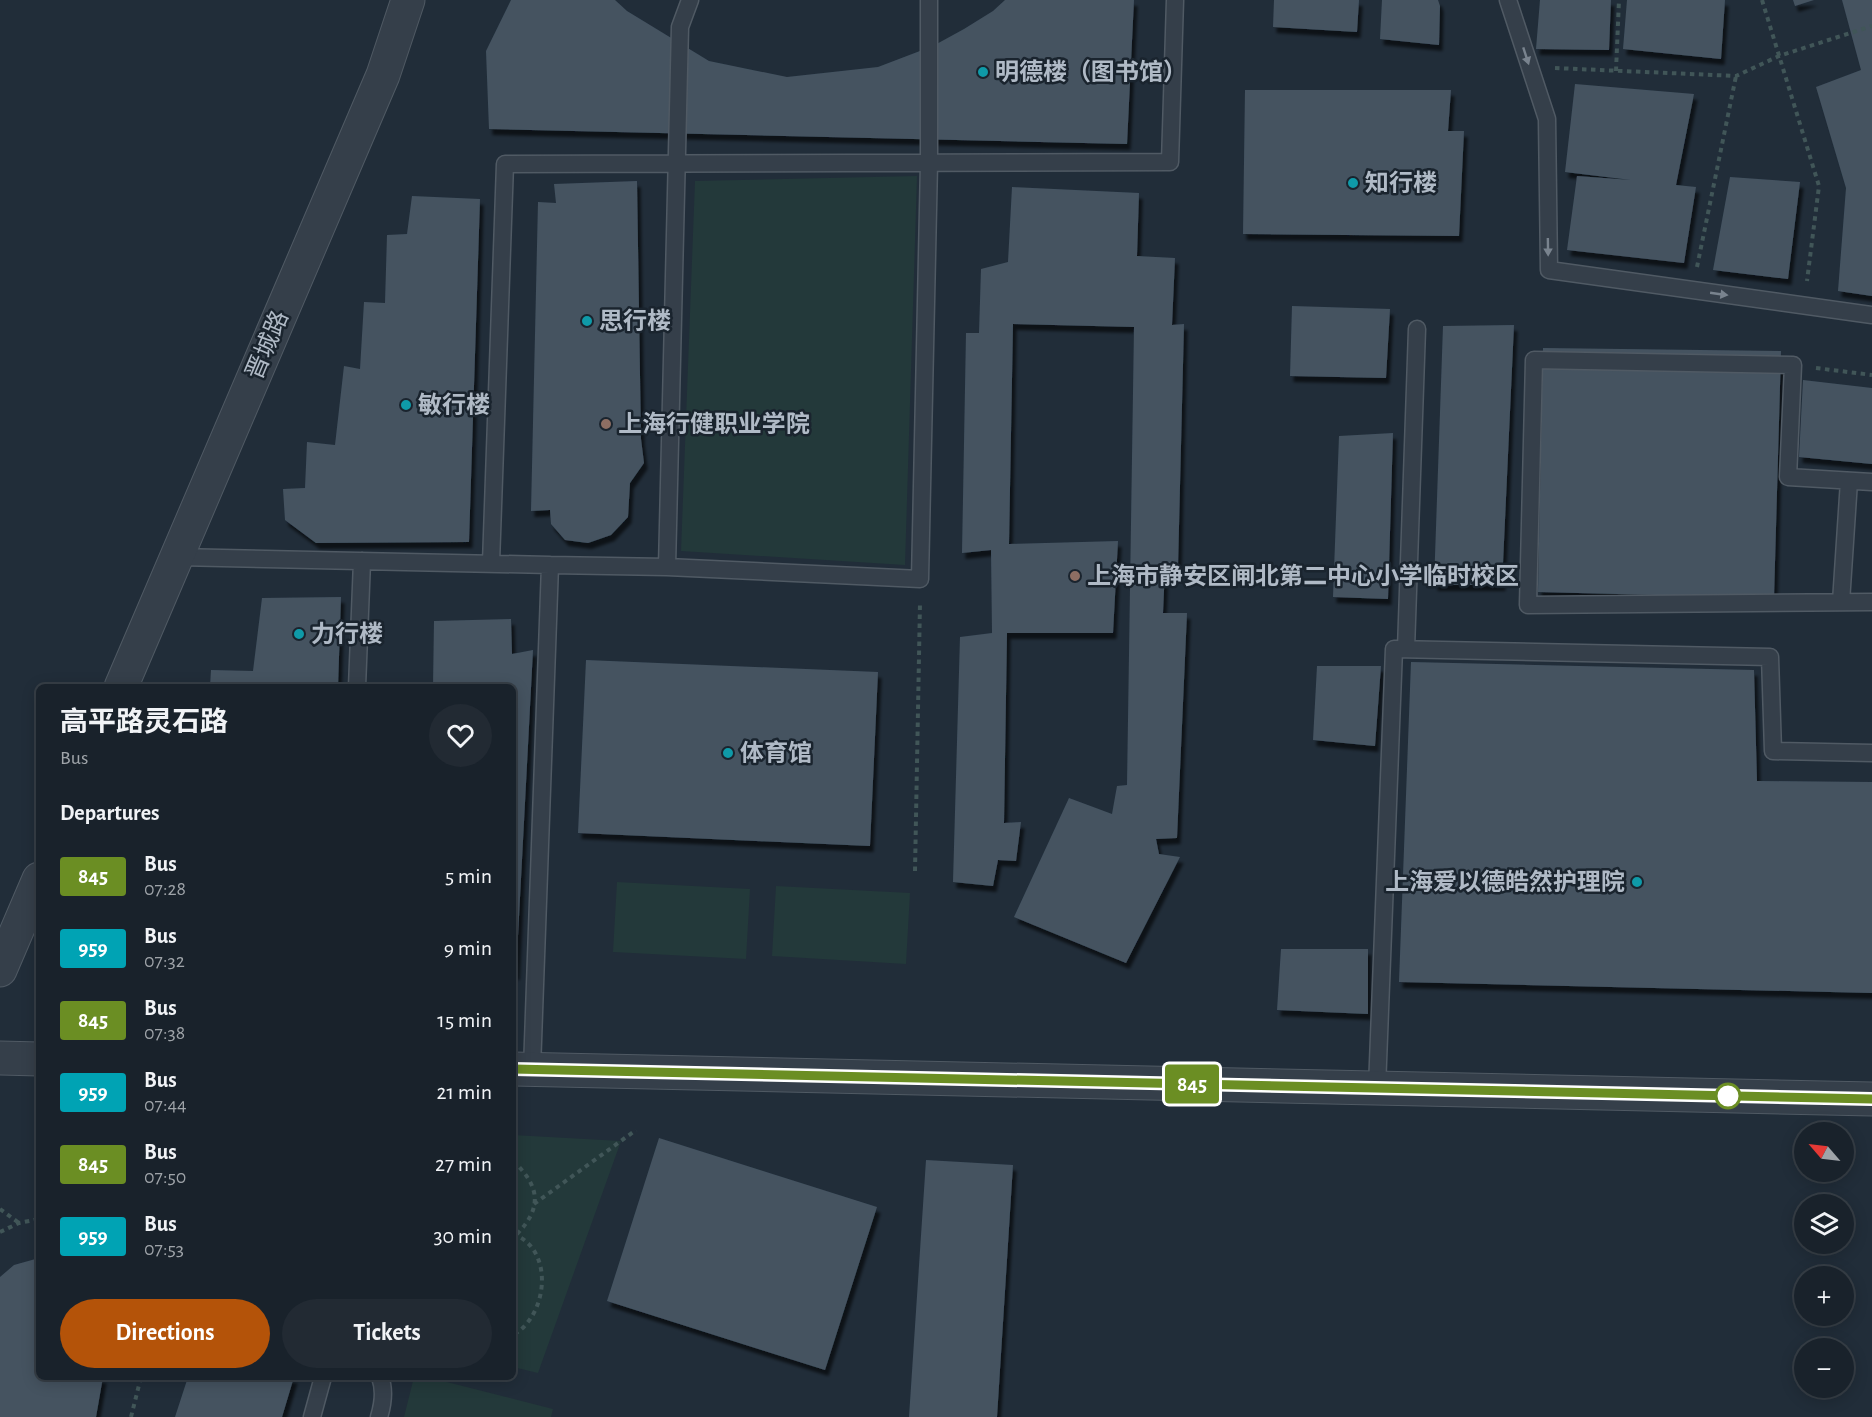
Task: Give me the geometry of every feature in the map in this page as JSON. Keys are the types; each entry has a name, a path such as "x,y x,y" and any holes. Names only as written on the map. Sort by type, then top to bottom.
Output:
{"street":[{"name":"晋城路","path":"122,684 383,75 408,0"},
{"path":"0,970 36,886"},
{"path":"0,1058 36,1059"},
{"path":"523,1069 1872,1099"}],"lane":[{"path":"667,567 680,27 690,0"},
{"path":"177,557 667,567 920,579 929,163 929,0"},
{"path":"491,564 505,164 1170,162 1175,0"},
{"path":"1508,0 1547,119 1549,270 1872,315"},
{"path":"1406,649 1417,329"},
{"path":"1872,482 1788,477 1793,365 1534,360 1528,605 1872,602"},
{"path":"1841,602 1849,481"},
{"path":"357,684 362,561"},
{"path":"523,1069 550,565"},
{"path":"1377,1088 1394,649 1770,657 1773,751 1872,753"},
{"path":"312,1417 321,1380"},
{"path":"379,1417 382,1407 381,1380"}],"path":[{"path":"1616,71 1618,0"},
{"path":"1762,0 1819,186 1804,306"},
{"path":"1530,67 1736,76 1779,56 1872,26"},
{"path":"1693,290 1736,76"},
{"path":"1793,365 1872,375"},
{"path":"915,871 920,579"},
{"path":"534,1204 636,1130"},
{"path":"516,1164 535,1188 534,1204 526,1225 516,1232"},
{"path":"0,1209 19,1223"},
{"path":"0,1232 19,1223 36,1220"},
{"path":"516,1235 537,1252 541,1282 540,1301 532,1317 516,1333"},
{"path":"131,1417 140,1380"}],"green space":[{"path":"917,176 905,565 681,551 695,181"},
{"path":"617,882 750,889 746,959 613,952"},
{"path":"776,886 910,893 906,964 772,956"},
{"path":"516,1135 621,1141 538,1373 516,1368"},
{"path":"413,1380 439,1380 553,1409 551,1417 404,1417"}],"building":[{"name":"明德楼（图书馆）","path":"511,0 615,0 627,11 709,61 787,77 878,67 933,46 993,11 1005,0 1134,0 1127,144 489,129 486,51"},
{"path":"1274,0 1359,0 1357,32 1273,27"},
{"path":"1382,0 1438,0 1440,6 1439,45 1380,39"},
{"path":"1540,0 1611,0 1609,50 1536,49"},
{"path":"1627,0 1725,0 1721,59 1623,49"},
{"path":"1793,0 1814,0 1795,6"},
{"path":"1842,0 1872,0 1872,296 1838,291 1846,188 1816,87 1861,70"},
{"path":"1575,84 1694,94 1676,185 1696,187 1684,263 1567,250 1577,176 1631,180 1565,172"},
{"name":"知行楼","path":"1245,90 1451,90 1448,131 1464,131 1459,236 1243,234"},
{"path":"1730,177 1800,182 1788,279 1713,270"},
{"name":"思行楼","path":"637,181 641,439 644,463 630,483 628,517 611,535 588,543 565,540 551,524 550,510 531,511 538,202 556,203 554,184"},
{"path":"1012,187 1139,193 1137,256 1175,258 1172,325 1184,324 1178,567 1165,568 1163,613 1187,613 1177,838 1156,839 1159,854 1180,857 1126,963 1014,917 1069,798 1112,814 1117,786 1127,785 1134,327 1013,324 1009,544 1118,541 1113,633 1007,633 1004,823 1021,822 1016,861 998,860 993,886 953,882 960,637 992,633 991,550 962,553 966,333 979,333 981,269 1008,262"},
{"name":"敏行楼","path":"412,196 480,199 469,542 316,543 285,520 283,489 305,488 307,442 335,445 344,366 360,369 364,302 385,303 387,235 407,234"},
{"path":"1292,306 1390,309 1386,378 1290,376"},
{"path":"1514,325 1502,585 1434,585 1443,326"},
{"path":"1543,348 1781,351 1774,598 1538,592"},
{"path":"1803,380 1872,388 1872,464 1799,457"},
{"path":"1393,433 1388,599 1333,597 1339,436"},
{"name":"力行楼","path":"341,597 338,684 210,684 211,670 253,671 262,598"},
{"path":"511,619 512,654 533,650 516,974 516,684 433,684 434,621"},
{"name":"体育馆","path":"586,660 878,672 870,846 578,833"},
{"name":"上海爱以德皓然护理院","path":"1411,662 1754,670 1757,781 1872,782 1872,993 1399,982"},
{"path":"1317,666 1381,666 1375,746 1313,740"},
{"path":"1281,949 1368,949 1368,1014 1277,1010"},
{"path":"659,1138 877,1207 825,1370 607,1301"},
{"path":"926,1160 1013,1165 997,1417 909,1417"},
{"path":"36,1259 36,1380 102,1380 96,1417 0,1417 0,1277 14,1265"},
{"path":"187,1380 293,1380 282,1417 175,1417"}],"bus line":[{"name":"845","path":"516,1069 1872,1099"}],"place":[{"name":"明德楼（图书馆）","path":"983,72"},
{"name":"知行楼","path":"1353,183"},
{"name":"思行楼","path":"587,321"},
{"name":"敏行楼","path":"406,405"},
{"name":"上海行健职业学院","path":"606,424"},
{"name":"上海市静安区闸北第二中心小学临时校区","path":"1075,576"},
{"name":"力行楼","path":"299,634"},
{"name":"体育馆","path":"728,753"},
{"name":"上海爱以德皓然护理院","path":"1637,882"}]}
